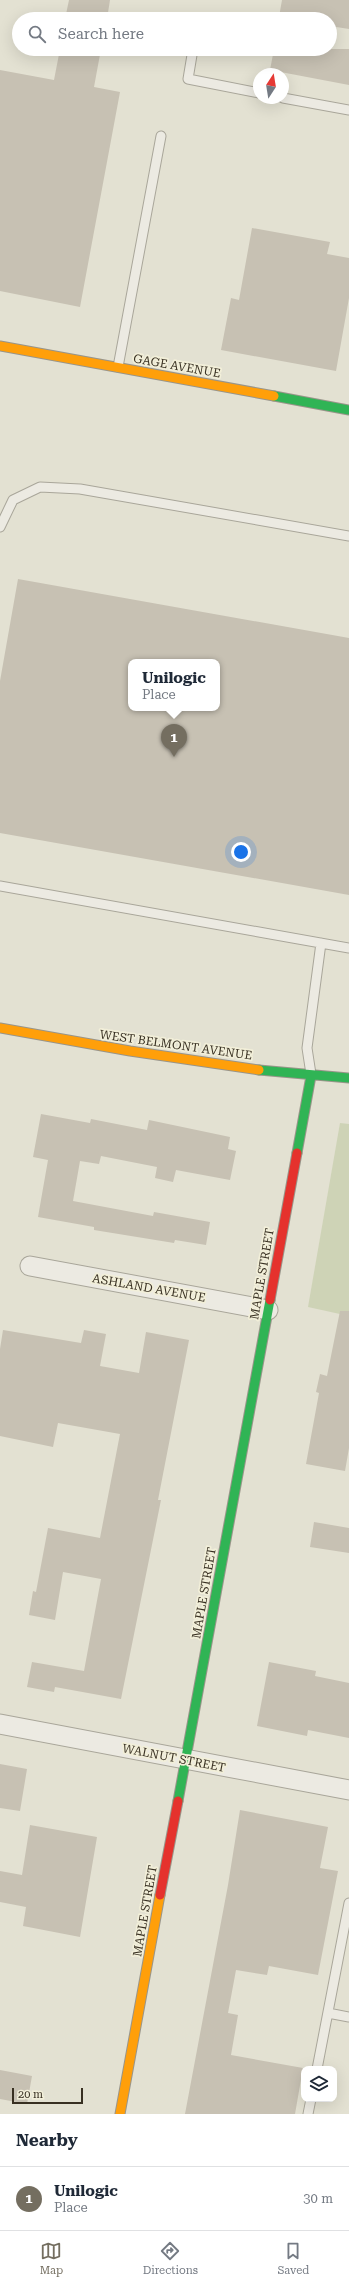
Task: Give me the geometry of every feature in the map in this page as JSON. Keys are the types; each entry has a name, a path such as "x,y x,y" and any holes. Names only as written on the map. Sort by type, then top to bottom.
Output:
{"street":[{"name":"GAGE AVENUE","path":"0,346 349,410"},
{"name":"WEST BELMONT AVENUE","path":"0,1028 153,1055 311,1076 349,1078"},
{"name":"MAPLE STREET","path":"120,2114 311,1076"},
{"name":"ASHLAND AVENUE","path":"30,1266 268,1310"},
{"name":"WALNUT STREET","path":"1,1728 349,1790"}],"lane":[{"path":"192,56 188,80 253,92"},
{"path":"289,99 349,110"},
{"path":"118,367 161,136"},
{"path":"0,527 13,500 40,487 80,489 349,536"},
{"path":"0,886 349,948"},
{"path":"311,1076 307,1048 321,943"},
{"path":"318,2066 349,1903"},
{"path":"328,2013 349,2016"},
{"path":"308,2114 310,2102"}],"green space":[{"path":"340,1123 349,1124 349,1316 308,1307"}],"building":[{"path":"69,0 110,0 108,12 66,12"},
{"path":"282,0 349,0 349,29 337,27 337,12 280,12"},
{"path":"337,49 349,49 349,85 289,74 289,68 270,68 273,56 337,56"},
{"path":"59,56 100,56 94,87 120,92 80,307 0,291 0,70 54,80"},
{"path":"252,228 330,242 327,254 349,258 349,298 336,371 221,350 231,298 239,300"},
{"path":"18,579 349,638 349,895 0,833 0,681"},
{"path":"41,1114 90,1123 91,1119 147,1130 149,1120 230,1137 228,1149 236,1151 230,1180 176,1170 173,1182 155,1178 157,1167 101,1156 99,1164 80,1161 73,1201 153,1216 154,1212 210,1222 206,1245 175,1240 174,1243 94,1230 94,1227 38,1217 48,1160 33,1157"},
{"path":"340,1311 349,1311 349,1448 345,1471 306,1464 319,1393 316,1392 320,1374 327,1376"},
{"path":"3,1330 81,1343 84,1330 106,1334 100,1366 139,1373 146,1332 189,1340 158,1500 161,1500 121,1699 55,1687 54,1692 27,1687 32,1662 84,1671 101,1579 63,1572 55,1620 29,1615 33,1591 36,1592 48,1528 100,1538 120,1434 58,1423 53,1447 0,1436 0,1349"},
{"path":"314,1522 349,1528 349,1553 310,1547"},
{"path":"269,1662 316,1671 315,1676 349,1683 349,1738 308,1730 307,1736 257,1726"},
{"path":"0,1764 27,1769 20,1811 0,1808"},
{"path":"240,1810 328,1827 320,1868 338,1871 318,1975 269,1966 267,1975 236,1970 228,2013 238,2015 231,2055 301,2068 301,2080 295,2114 185,2114 228,1885"},
{"path":"30,1825 97,1837 80,1937 23,1926 26,1907 0,1902 0,1871 22,1875"},
{"path":"0,2070 32,2076 27,2104 0,2099"}],"traffic: fast":[{"path":"274,396 349,410"},
{"path":"259,1070 349,1078"},
{"path":"297,1153 311,1076"},
{"path":"178,1801 270,1300"}],"traffic: slow":[{"path":"0,346 274,396"},
{"path":"0,1028 130,1051 259,1070"},
{"path":"120,2114 160,1895"}],"traffic: jam":[{"path":"270,1300 297,1153"},
{"path":"160,1895 178,1801"}],"place":[{"name":"Unilogic","path":"174,757"}]}
